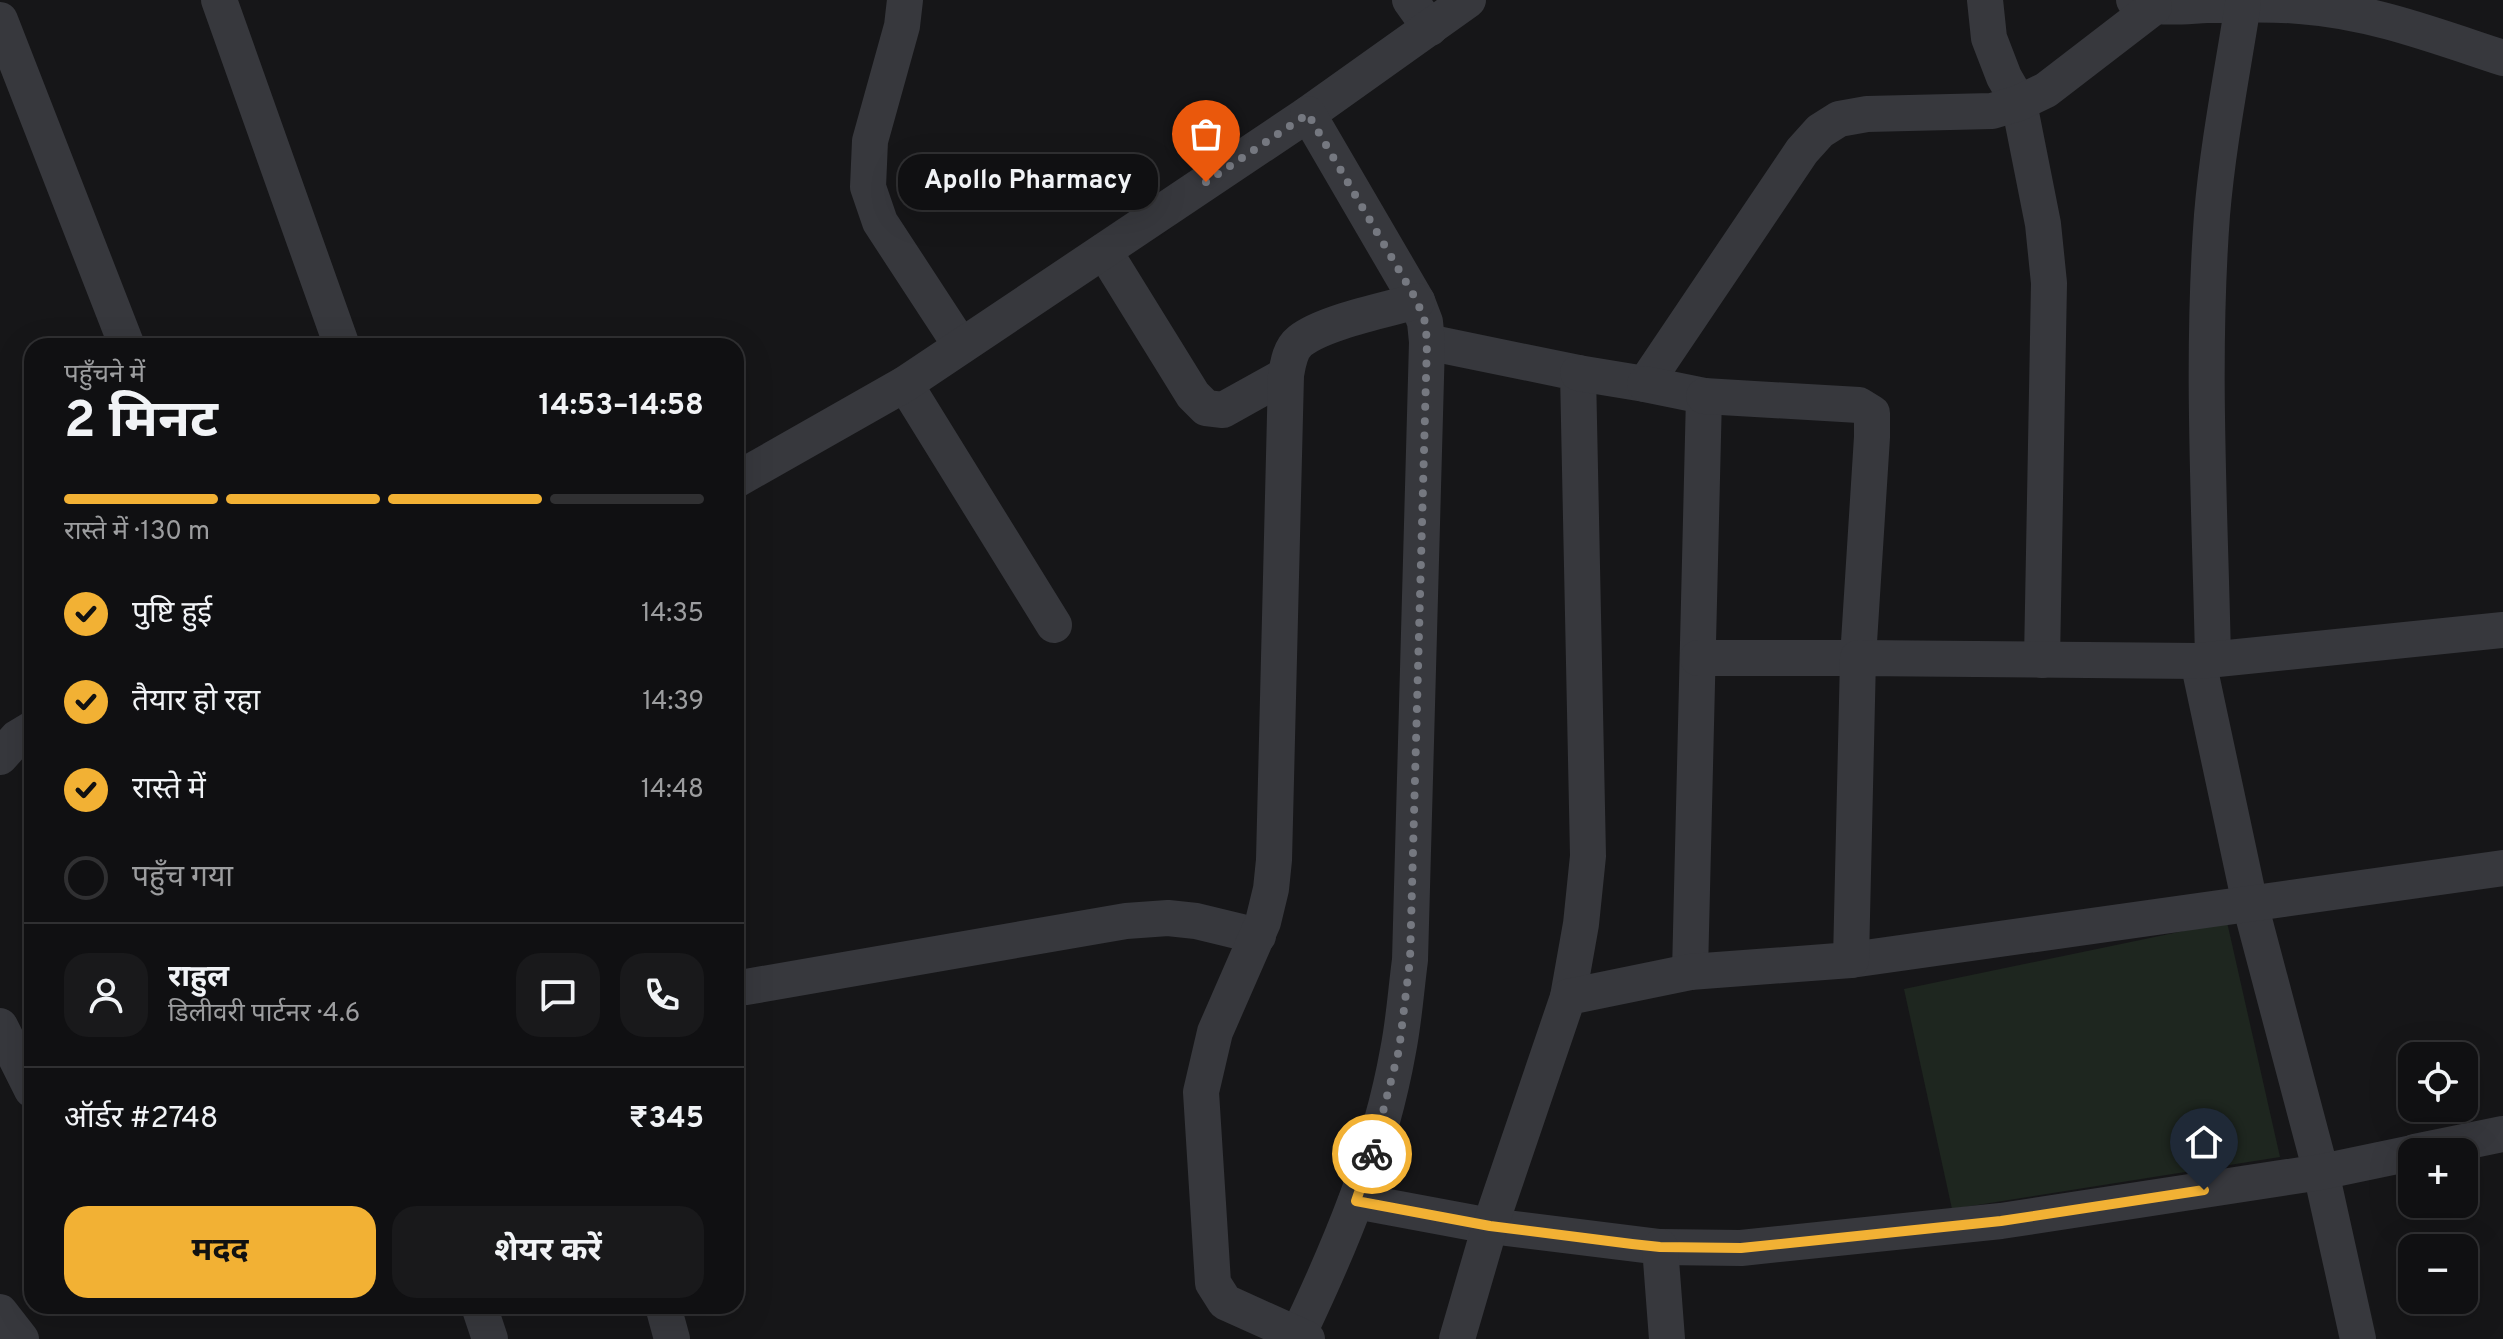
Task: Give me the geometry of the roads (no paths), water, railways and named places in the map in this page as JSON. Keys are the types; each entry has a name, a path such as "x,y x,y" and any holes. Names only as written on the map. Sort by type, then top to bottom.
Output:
{"street":[{"path":"219,0 339,338"},
{"path":"905,0 902,26 870,141 868,187 880,222 961,346"},
{"path":"744,475 905,384 1308,114 1420,14 1468,0"},
{"path":"1985,0 1989,38 1995,58 2019,103 2043,224 2049,283 2042,660"},
{"path":"1645,384 1802,151 1820,131 1839,119 1867,114 1992,111 2019,103 2046,90 2144,3 2298,5 2342,10 2389,20 2503,58"},
{"path":"2243,4 2219,157 2208,282 2206,660 2250,904 2321,1172 2358,1339"},
{"path":"0,20 124,338"},
{"path":"1308,114 1417,301 1425,322 1427,342 1410,960 1399,1050 1382,1123 1356,1201 1300,1338 1225,1302 1213,1283 1201,1092 1215,1032 1258,936 1271,889 1288,358 1298,342 1322,329 1417,301"},
{"path":"1104,251 1193,395 1206,408 1223,410 1286,375"},
{"path":"1427,342 1704,396 1859,405 1872,413 1858,658 1851,960"},
{"path":"1457,1339 1490,1226 1568,997 1581,924 1588,856 1578,373"},
{"path":"905,384 1054,625"},
{"path":"1690,972 1704,396"},
{"path":"1698,658 2206,660 2503,630"},
{"path":"1568,997 1690,972 1851,960 2503,868"},
{"path":"746,987 1126,921 1168,918 1196,921 1258,936"},
{"path":"0,1026 24,1074"},
{"path":"2478,1139 2503,1134"},
{"path":"1356,1201 1490,1226 1660,1247 1741,1248 2001,1221 2321,1172 2398,1155"},
{"path":"1660,1247 1667,1339"},
{"path":"0,1312 21,1339"},
{"path":"482,1314 490,1339"},
{"path":"665,1314 672,1339"}],"place":[{"name":"Apollo Pharmacy","path":"1206,182"}]}
